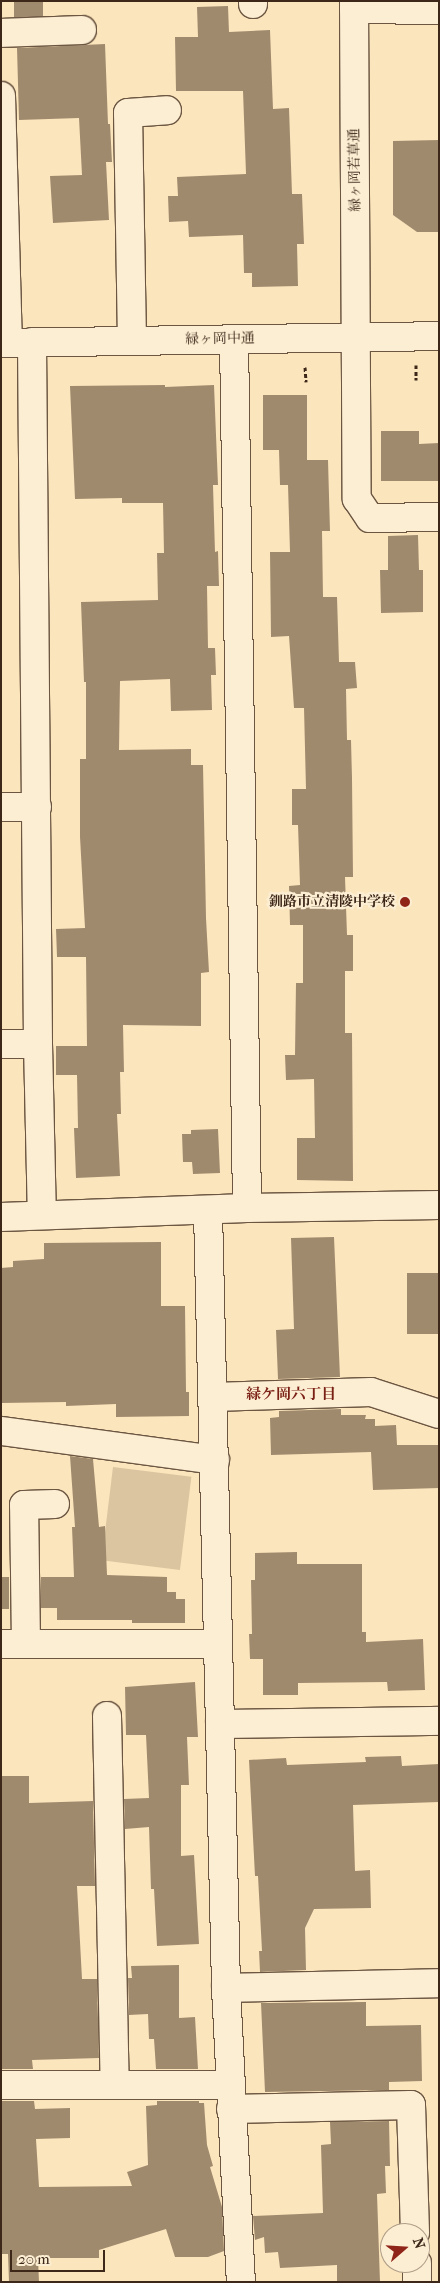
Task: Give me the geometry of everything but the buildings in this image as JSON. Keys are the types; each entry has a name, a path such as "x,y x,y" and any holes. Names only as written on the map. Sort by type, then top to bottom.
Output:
{"street":[{"path":"354,5 439,10"},
{"name":"緑ヶ岡若草通","path":"354,5 358,338 357,499 370,518 439,518"},
{"path":"1,34 82,30"},
{"path":"1,96 37,807 38,1044 42,1215"},
{"path":"132,341 128,114 166,110"},
{"name":"緑ヶ岡中通","path":"14,342 439,336"},
{"path":"234,339 247,1208"},
{"path":"1,807 37,807"},
{"path":"1,1044 38,1044"},
{"path":"1,1217 208,1211 247,1208 439,1205"},
{"path":"208,1211 226,1988 230,2097 241,2282"},
{"path":"213,1397 371,1392 439,1414"},
{"path":"1,1431 215,1460"},
{"path":"55,1504 24,1505 14,1644 218,1644"},
{"path":"107,1716 114,2085"},
{"path":"220,1724 439,1721"},
{"path":"226,1988 439,1983"},
{"path":"1,2085 114,2085 230,2097 411,2105 416,2223"}],"shaded area":[{"path":"113,1467 191,1477 180,1570 102,1560"}],"place":[{"name":"釧路市立清陵中学校","path":"405,902"}],"district":[{"name":"緑ケ岡六丁目","path":"291,1395"}]}
